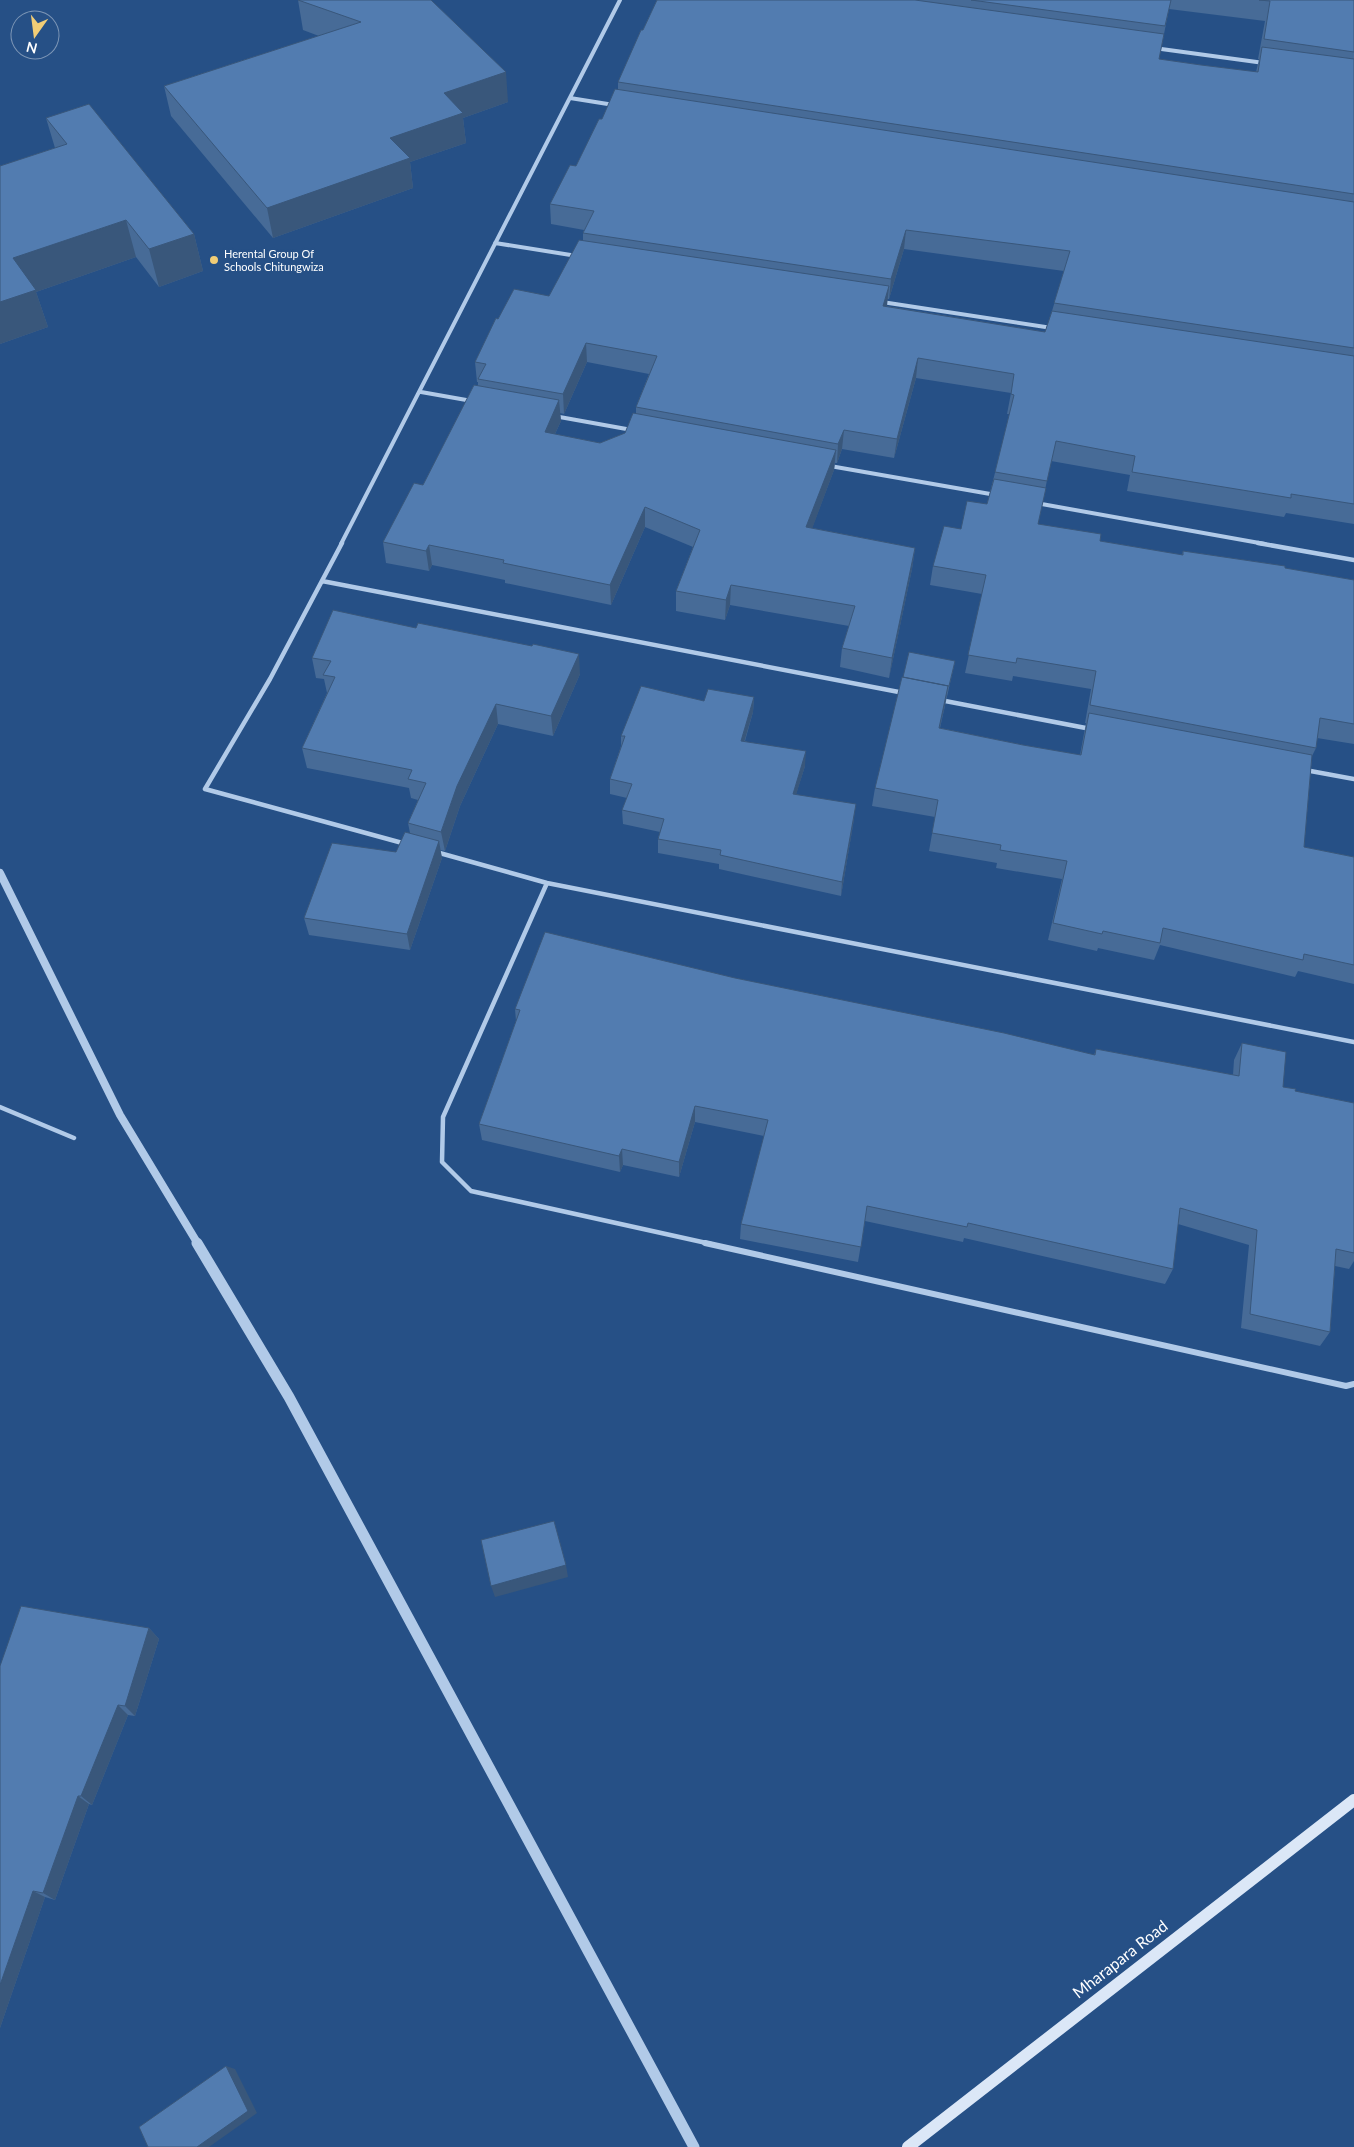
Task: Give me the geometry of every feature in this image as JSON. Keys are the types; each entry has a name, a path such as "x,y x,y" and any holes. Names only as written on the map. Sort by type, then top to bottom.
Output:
{"main road":[{"name":"Mharapara Road","path":"908,2147 1354,1800"}],"street":[{"path":"414,847 205,789 235,740 322,581 421,392 620,0"},
{"path":"1149,48 1266,64"},
{"path":"570,98 619,106"},
{"path":"495,243 584,257"},
{"path":"880,302 1058,328"},
{"path":"421,392 479,403"},
{"path":"547,415 634,430"},
{"path":"828,465 1002,496"},
{"path":"1031,502 1354,560"},
{"path":"322,581 906,693"},
{"path":"935,699 1101,730"},
{"path":"1296,768 1354,779"},
{"path":"433,852 547,883 1354,1042"},
{"path":"0,873 120,1116 289,1397 694,2147"},
{"path":"547,883 443,1117 442,1162 471,1191 1346,1386 1354,1384"},
{"path":"0,1107 74,1138"}],"building":[{"path":"298,0 431,0 506,72 444,93 463,113 390,138 410,158 267,208 164,86 361,22"},
{"path":"657,0 915,0 1164,34 1159,59 1201,65 1258,72 1262,47 1354,59 1354,194 618,82 641,30 643,30"},
{"path":"971,0 1171,0 1165,26"},
{"path":"1259,0 1354,0 1354,52 1264,39 1270,1"},
{"path":"615,89 1354,202 1354,348 1054,303 1070,251 906,230 891,279 583,233 594,211 550,204 570,165 576,166 599,119 602,119"},
{"path":"89,104 194,234 149,249 126,220 13,258 36,290 0,302 0,166 67,144 46,118"},
{"path":"579,240 889,286 883,306 1045,332 1052,311 1354,356 1354,504 1291,494 1291,498 1132,472 1135,456 1056,441 1047,481 995,472 1014,395 1011,394 1014,374 918,358 897,439 844,430 838,444 636,407 657,356 586,343 563,394 478,379 486,364 475,362 496,318 498,319 514,289 549,296"},
{"path":"474,385 559,400 545,432 600,443 625,433 633,413 836,450 806,527 915,548 892,658 842,648 855,606 731,585 726,600 676,591 700,530 645,507 610,585 503,563 504,560 429,545 426,551 383,542 414,483 423,485"},
{"path":"994,479 1046,488 1038,524 1101,534 1100,541 1183,555 1183,551 1285,566 1285,568 1354,580 1354,724 1320,718 1316,748 1090,705 1096,671 1017,658 1016,663 968,655 986,575 933,566 944,526 961,529 967,501 987,504"},
{"path":"333,610 416,628 418,623 579,654 551,716 496,704 457,786 441,832 408,823 426,783 408,779 412,770 302,748 335,677 323,675 331,661 312,658"},
{"path":"909,652 955,661 949,686 903,677"},
{"path":"902,677 948,686 939,728 1023,745 1081,755 1089,713 1312,755 1304,847 1354,857 1354,965 1304,954 1303,960 1163,928 1160,943 1103,931 1102,934 1053,923 1067,861 1000,850 1001,845 932,833 938,800 875,788"},
{"path":"641,686 704,701 708,689 754,697 741,741 806,751 793,794 856,804 842,882 720,855 721,850 658,839 664,819 622,810 632,784 610,779 625,736 621,736"},
{"path":"405,832 439,841 407,934 304,918 332,843 396,852"},
{"path":"545,932 735,978 1004,1033 1095,1055 1096,1049 1239,1076 1242,1043 1286,1052 1283,1087 1354,1103 1354,1253 1336,1249 1330,1332 1250,1314 1257,1230 1180,1208 1173,1269 968,1223 967,1227 867,1206 861,1247 741,1224 768,1120 695,1106 679,1162 622,1149 619,1156 479,1124 520,1010 515,1009"},
{"path":"554,1521 566,1565 491,1586 481,1540"},
{"path":"21,1606 149,1628 125,1706 118,1705 81,1796 78,1796 43,1893 33,1891 0,1985 0,1666"},
{"path":"226,2066 248,2111 197,2147 148,2147 139,2127"}],"place":[{"name":"Herental Group Of Schools Chitungwiza","path":"214,260"}]}
